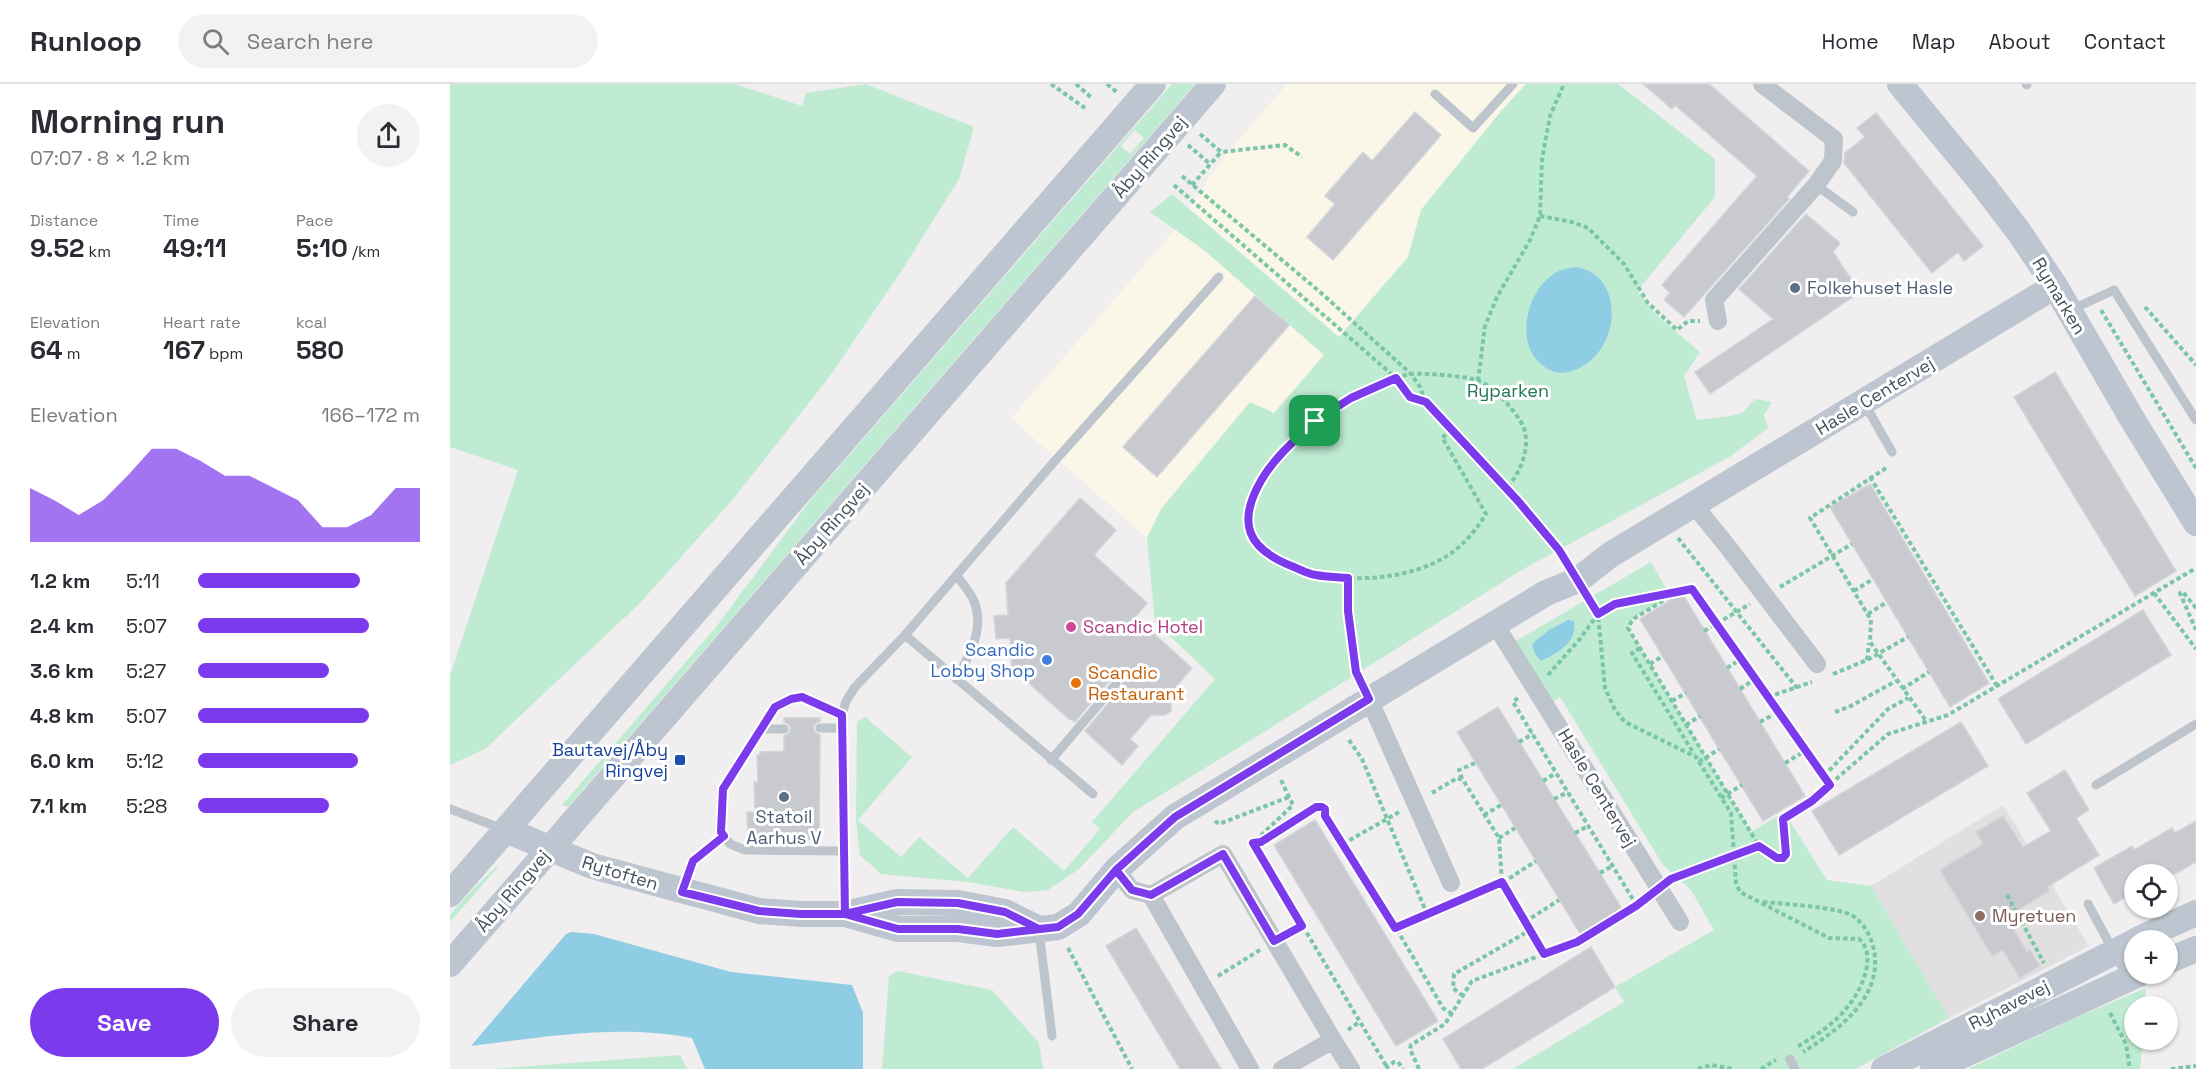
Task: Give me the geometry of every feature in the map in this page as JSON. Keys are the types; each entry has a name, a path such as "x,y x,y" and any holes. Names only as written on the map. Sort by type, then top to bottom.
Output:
{"street":[{"path":"450,894 1153,84"},
{"name":"Åby Ringvej","path":"450,964 1213,84"},
{"path":"1718,321 1714,300 1816,185 1833,161 1834,139 1762,84"},
{"name":"Rymarken","path":"1900,84 2019,232 2055,286 2196,523"},
{"name":"Hasle Centervej","path":"1048,928 1078,914 1116,870 1175,817 1546,593 1578,580 1610,555 1862,405 2055,286"},
{"path":"1694,505 1728,546 1819,674"},
{"name":"Hasle Centervej","path":"1495,624 1680,922"},
{"path":"1369,699 1451,883"},
{"name":"Rytoften","path":"506,830 592,866 759,911 845,914 897,902 958,903 1005,912 1048,928"},
{"path":"1116,870 1132,890 1151,895 1223,854 1351,1069"},
{"path":"1151,895 1250,1069"},
{"name":"Ryhavevej","path":"2158,930 2196,912"},
{"name":"Ryhavevej","path":"1884,1069 2124,947"},
{"path":"2178,957 2196,949"},
{"name":"Ryhavevej","path":"1933,1069 2124,980"},
{"path":"1282,1069 1333,1040"}],"lane":[{"path":"1435,94 1473,128 1513,84"},
{"path":"1816,185 1853,212"},
{"path":"845,914 842,715 852,689 905,635 1053,463 1219,278"},
{"path":"2069,311 2114,290 2196,420"},
{"path":"1862,405 1871,415 1892,452"},
{"path":"956,679 972,651 978,626 973,600 957,576"},
{"path":"905,635 1093,794"},
{"path":"1051,760 1116,684"},
{"path":"842,715 802,697 791,699 775,707 723,789 721,832 730,844 745,850 845,851"},
{"path":"2096,785 2196,724"},
{"path":"820,728 842,728"},
{"path":"761,729 784,729"},
{"path":"450,809 506,830"},
{"path":"2088,904 2124,939"},
{"path":"1048,928 1052,1036"},
{"path":"1790,1059 1796,1069"}],"path":[{"path":"1051,84 1084,108"},
{"path":"1076,84 1093,99"},
{"path":"1478,381 1485,326 1497,297 1530,240 1540,216 1542,159 1550,116 1564,84"},
{"path":"1183,120 1221,152"},
{"path":"1192,185 1221,152 1285,145 1302,158"},
{"path":"1194,150 1210,164"},
{"path":"1182,176 1320,292 1411,374 1426,402 1559,550 1598,614 1605,688 1615,710 1625,722 1697,760 1706,758 1719,749"},
{"path":"1174,185 1396,378 1410,397 1426,402"},
{"path":"1540,216 1572,222 1588,228 1624,264 1648,303 1677,330 1688,321 1718,321"},
{"path":"2114,290 2122,288 2140,302 2196,365"},
{"path":"2095,299 2196,468"},
{"path":"1453,432 1442,436 1486,514 1472,537 1455,552 1432,564 1390,576 1348,578 1315,575 1279,561 1258,548 1249,531 1249,506 1263,478 1293,442 1315,421 1351,398 1396,378 1411,374 1478,381 1496,391 1513,409 1524,428 1525,453 1515,480 1506,489"},
{"path":"1867,660 1871,620 1810,518 1886,468"},
{"path":"1870,477 1997,686"},
{"path":"1665,522 1797,688"},
{"path":"1834,556 1852,544"},
{"path":"1680,592 1633,618 1628,628 1759,846 1777,858 1783,858 1786,854 1783,819 1812,801 1888,734 1948,715 2196,568"},
{"path":"1348,578 1348,611 1356,672 1369,699"},
{"path":"1854,591 1873,579"},
{"path":"1556,664 1598,614 1615,604 1692,589 1830,785"},
{"path":"2196,608 2183,592 2180,593 2196,630"},
{"path":"2154,593 2196,649"},
{"path":"1868,614 1887,602"},
{"path":"1704,631 1730,615"},
{"path":"1768,697 1797,688 1819,674 1867,660 1908,637"},
{"path":"1870,642 1877,655 1927,722"},
{"path":"1640,648 1632,652 1731,813 1738,890 1829,938 1859,939 1867,950 1863,980 1848,1007 1814,1037 1796,1048"},
{"path":"1650,664 1663,656"},
{"path":"1727,668 1741,659"},
{"path":"1902,689 1929,672"},
{"path":"1740,689 1755,679"},
{"path":"1835,712 1849,707 1896,681"},
{"path":"1534,687 1513,702 1636,906"},
{"path":"1672,701 1686,693"},
{"path":"1824,777 1888,709 1908,698"},
{"path":"1760,722 1778,712"},
{"path":"1686,724 1700,716"},
{"path":"1519,742 1533,734"},
{"path":"1339,745 1349,740 1362,759 1427,914"},
{"path":"1785,763 1805,751"},
{"path":"1475,762 1459,770 1499,838 1502,882 1544,954"},
{"path":"1543,781 1556,773"},
{"path":"1253,843 1293,805 1281,780 1291,774"},
{"path":"1342,844 1457,778 1463,780"},
{"path":"1721,798 1742,785"},
{"path":"1554,799 1568,792"},
{"path":"1215,821 1219,824 1289,797"},
{"path":"1484,815 1502,805"},
{"path":"1253,843 1261,842 1316,807 1325,809 1325,816 1443,1008 1452,1014"},
{"path":"1575,833 1588,826"},
{"path":"1499,838 1515,828"},
{"path":"682,892 693,861 724,836"},
{"path":"1253,843 1387,1068 1394,1062 1398,1062 1403,1069"},
{"path":"1419,1069 1410,1049 1411,1045 1445,1024 1472,981 1577,942 1636,906 1671,879 1759,846"},
{"path":"1395,928 1502,882 1536,861"},
{"path":"1600,873 1612,866"},
{"path":"2007,895 2054,982"},
{"path":"1525,922 1559,900"},
{"path":"1760,902 1847,913 1864,926 1874,950 1873,978 1866,996 1855,1012 1826,1038 1790,1059"},
{"path":"1202,986 1302,926"},
{"path":"1463,996 1453,988 1454,974 1525,933 1529,927"},
{"path":"1048,928 1132,1069"},
{"path":"2030,937 2036,934"},
{"path":"2098,991 2126,1044 2130,1069"},
{"path":"1761,1069 1778,1058"},
{"path":"2171,1069 2196,1066"},
{"path":"1698,1069 1712,1067 1733,1069"}],"shaded area":[{"path":"1287,84 1526,84 1421,210 1408,257 1274,414 1161,509 1147,538 1011,418 1174,231 1222,159"},
{"name":"Myretuen","path":"2003,805 2089,946 1949,1018 1871,886"}],"green space":[{"path":"450,84 735,84 802,106 806,93 866,84 974,127 959,179 904,267 830,376 734,498 640,603 485,749 450,765 450,676 518,470 450,447"},
{"path":"1172,84 1195,84 568,807 562,805 716,627 812,498","holes":["1135,130 1144,138 1130,154 1121,146"]},
{"name":"Ryparken","path":"1526,84 1618,84 1715,159 1715,197 1637,291 1655,314 1700,352 1684,376 1697,420 1742,413 1755,399 1772,402 1764,415 1768,428 1731,456 1520,571 1133,812 1079,869 1048,890 1024,892 968,882 881,874 860,855 856,820 857,722 865,717 912,757 858,820 901,857 919,837 968,878 1013,827 1064,871 1100,829 1092,822 1215,679 1155,622 1147,538 1161,509 1250,402 1274,413 1324,355 1204,250 1150,212 1172,194 1339,337 1408,257 1421,210"},
{"path":"1651,562 1671,597 1633,618 1628,628 1751,832 1784,812 1827,880 1871,886 1949,1018 1856,1069 1513,1069 1624,1002 1615,987 1714,930 1691,890 1663,865 1560,697 1552,702 1514,642"},
{"path":"498,867 450,922 450,915"},
{"path":"898,971 992,990 1039,1043 1043,1069 882,1069 889,976"},
{"path":"2146,988 2146,996 2127,996"},
{"path":"2124,997 2124,1050 2142,1050 2140,1069 1968,1069"},
{"path":"680,1055 687,1069 491,1069"}],"water":[{"path":"1577,267 1594,274 1605,286 1611,301 1612,319 1599,352 1585,364 1568,372 1555,372 1539,363 1530,350 1526,327 1528,315 1536,293 1551,276 1557,272"},
{"path":"1568,620 1574,621 1574,629 1569,641 1560,650 1541,661 1535,654 1532,644 1549,630"},
{"path":"571,932 594,934 731,972 852,985 863,1013 863,1069 705,1069 692,1038 637,1032 582,1033 471,1046 566,934"}],"building":[{"path":"1643,84 1709,84 1809,171 1787,197 1789,199 1684,317 1664,300 1670,293 1662,285 1757,176 1675,105 1672,109"},
{"path":"1415,112 1441,135 1333,260 1307,237 1335,204 1325,196 1363,152 1372,161"},
{"path":"1876,113 1983,246 1964,261 1958,252 1932,273 1844,163 1845,153 1865,137 1857,128"},
{"path":"1806,214 1840,243 1833,252 1860,292 1710,394 1695,372 1773,319 1739,289"},
{"path":"1255,296 1289,325 1157,477 1123,447"},
{"path":"2055,372 2176,571 2135,596 2014,397"},
{"path":"1870,484 1989,683 1950,707 1830,507"},
{"name":"Scandic Hotel","path":"1080,498 1116,530 1094,555 1147,603 1135,617 1192,668 1168,696 1171,711 1165,715 1151,715 1130,739 1138,746 1122,765 1085,731 1121,688 1123,685 1121,679 1117,677 1111,679 1075,722 1012,668 1010,638 996,639 994,616 1008,615 1006,583"},
{"path":"1682,593 1805,796 1763,821 1640,619"},
{"path":"2143,610 2171,655 2026,744 1998,699"},
{"path":"1498,707 1622,909 1581,935 1457,732"},
{"path":"784,718 820,718 820,721 813,727 820,735 819,839 748,840 747,812 755,812 754,782 758,782 757,755 760,755 760,752 784,751 784,736 791,728 784,722"},
{"path":"1961,722 1988,766 1839,855 1812,811"},
{"path":"2065,770 2089,810 2076,818 2099,855 2047,887 2049,891 2006,917 2027,952 2030,950 2040,966 2020,978 2003,950 1992,956 1940,870 1983,844 1976,832 2003,816 2023,847 2051,831 2027,793"},
{"path":"1315,820 1438,1021 1396,1046 1274,845"},
{"path":"2196,821 2196,862 2178,872 2178,864 2124,864 2124,898 2114,904 2094,868 2132,846 2134,850 2172,828 2175,833"},
{"path":"1136,928 1221,1069 1180,1069 1106,946"},
{"path":"1591,947 1615,987 1482,1069 1461,1069 1443,1039"}],"place":[{"name":"Folkehuset Hasle","path":"1795,288"},
{"name":"Scandic Hotel","path":"1071,627"},
{"name":"Scandic Lobby Shop","path":"1047,660"},
{"name":"Scandic Restaurant","path":"1076,683"},
{"name":"Bautavej/Åby Ringvej","path":"680,760"},
{"name":"Statoil Aarhus V","path":"784,797"},
{"name":"Myretuen","path":"1980,916"}],"route":[{"path":"1315,421 1293,442 1263,478 1249,506 1249,531 1258,548 1279,561 1315,575 1348,578 1348,611 1356,672 1369,699 1175,817 1116,870 1078,914 1058,927 997,934 958,929 898,929 845,914 842,715 802,697 791,699 775,707 723,789 721,832 724,836 693,861 682,892 759,911 801,914 845,914 897,902 958,903 1005,912 1039,929 1058,927 1078,914 1116,870 1132,890 1151,895 1223,854 1274,941 1302,926 1253,843 1261,842 1316,807 1322,807 1325,809 1325,816 1395,928 1502,882 1544,954 1577,942 1636,906 1671,879 1759,846 1777,858 1783,858 1786,854 1783,819 1812,801 1830,785 1692,589 1615,604 1598,614 1559,550 1518,501 1426,402 1410,397 1396,378 1351,398 1315,421"}]}
